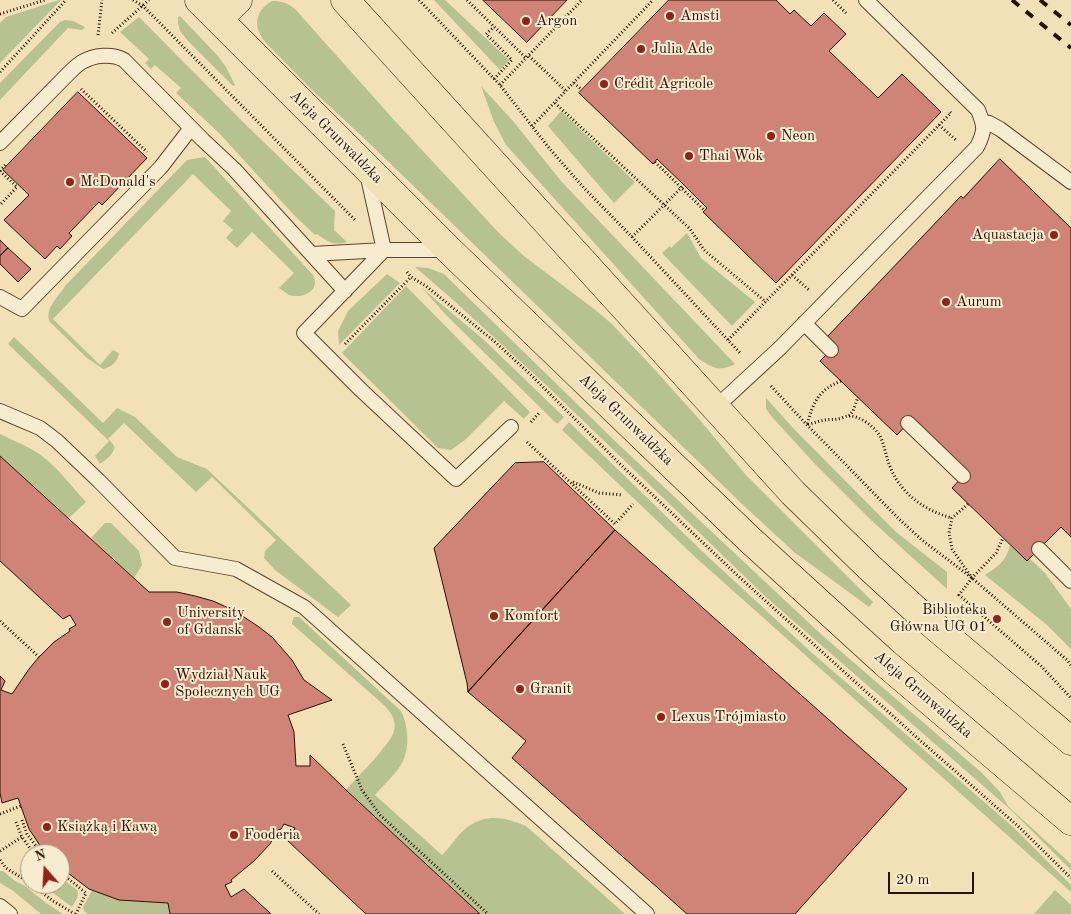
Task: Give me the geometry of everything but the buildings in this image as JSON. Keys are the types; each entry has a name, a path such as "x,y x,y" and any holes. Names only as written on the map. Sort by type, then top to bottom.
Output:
{"main road":[{"name":"Aleja Grunwaldzka","path":"199,0 449,250 756,546 885,663 1071,821"},
{"path":"218,19 238,0"},
{"path":"345,0 793,493 919,613 1071,741"}],"lane":[{"path":"715,408 804,323 977,147 983,135 982,122 978,110 970,100 866,0"},
{"path":"0,143 81,63 92,58 118,57 124,60 234,169 345,291"},
{"path":"982,122 989,123 1000,129 1071,182"},
{"path":"0,297 22,309 161,167 191,128"},
{"path":"365,166 384,250"},
{"path":"384,250 304,332 361,390 456,479 510,428"},
{"path":"312,254 384,250 449,250"},
{"path":"804,323 831,350"},
{"path":"0,411 40,428 57,441 99,480 175,558 236,569 304,607 648,914"},
{"path":"908,423 963,476"},
{"path":"1039,549 1071,581"},
{"path":"0,906 10,914"}],"path":[{"path":"0,14 45,0"},
{"path":"0,72 66,0"},
{"path":"98,36 102,0"},
{"path":"134,0 411,277 426,286 494,341 737,575 1019,827 1071,878"},
{"path":"108,37 149,0"},
{"path":"419,0 494,79 549,148 584,188 807,425 922,540 972,578 1067,660 1071,666"},
{"path":"467,0 566,91"},
{"path":"500,86 582,0"},
{"path":"532,126 653,0"},
{"path":"494,26 486,34 512,60 494,79"},
{"path":"574,83 582,90"},
{"path":"80,88 161,167"},
{"path":"555,102 690,229 704,250 766,302"},
{"path":"728,340 951,113"},
{"path":"654,162 683,187 704,210"},
{"path":"0,171 17,187 0,205"},
{"path":"632,237 683,187"},
{"path":"330,359 411,277"},
{"path":"777,281 782,286"},
{"path":"807,425 816,399 830,387 841,381"},
{"path":"849,416 858,397"},
{"path":"529,424 539,413"},
{"path":"807,425 849,416 872,426 880,437 890,469 904,490 927,508 952,518"},
{"path":"526,440 615,524 633,504"},
{"path":"568,478 600,493 622,495"},
{"path":"968,504 952,518 949,532 952,549 972,578"},
{"path":"1003,538 996,553 959,595 1040,666 1071,698"},
{"path":"0,621 39,657"},
{"path":"343,744 362,790 380,814 488,914"},
{"path":"0,814 20,806"},
{"path":"22,820 27,834 34,844"},
{"path":"16,822 27,844"},
{"path":"0,851 22,837"},
{"path":"0,860 6,868 20,877"},
{"path":"272,871 318,914"},
{"path":"44,894 76,914 86,893 70,880"}],"green space":[{"path":"61,0 0,63 0,23 6,17"},
{"path":"434,0 445,0 509,60 500,70"},
{"path":"272,1 285,3 295,9 395,121 500,234 524,256 612,324 699,419 745,474 873,602 869,607 794,552 742,504 313,91 260,35 257,24 259,14"},
{"path":"180,16 218,56 235,85 233,86 180,31 178,17"},
{"path":"139,17 335,211 334,230 347,242 334,243 317,234 315,235 294,215 219,133 176,93 181,88 155,65 151,69 145,63 149,59 120,32"},
{"path":"65,20 73,21 85,27 82,30 68,28 0,100 0,83 60,22"},
{"path":"481,86 513,121 561,181 735,364 725,368 716,368 699,359 506,145 494,122"},
{"path":"561,111 635,182 614,203 548,126"},
{"path":"205,157 313,275 315,285 305,295 300,296 289,295 279,288 294,273 252,232 237,248 226,238 233,230 223,221 231,211 193,174 53,319 100,365 113,350 119,353 114,364 103,369 87,358 50,322 50,308 65,286 187,160"},
{"path":"687,233 701,258 755,302 732,326 662,253 670,246 671,248"},
{"path":"415,267 428,268 444,274 616,442 823,636 982,773 1000,792 1008,806 1071,864 1071,870 1011,810 767,598 544,383"},
{"path":"387,274 400,283 339,345 338,331 348,311"},
{"path":"406,286 530,412 524,419 504,401 465,440 451,450 438,448 342,353"},
{"path":"422,288 483,339 564,417 557,424 447,316"},
{"path":"14,337 103,423 117,408 135,417 177,457 207,469 351,605 338,617 275,570 264,558 265,551 276,540 212,477 196,492 124,423 108,439 114,448 110,456 100,464 95,456 109,441 8,344"},
{"path":"766,398 896,532 947,572 947,589 872,521 815,464 766,409"},
{"path":"569,422 704,553 811,652 1013,827 1071,885 1071,892 694,556 562,430"},
{"path":"0,434 42,456 60,472 86,502 69,518 0,456"},
{"path":"105,523 111,523 139,551 142,565 134,578 91,538"},
{"path":"1010,545 1027,561 1030,559 1045,573 1071,609 1071,649 1047,625 985,575 1001,563"},
{"path":"294,617 299,617 401,711 405,723 407,749 403,761 397,770 375,795 442,855 465,829 483,819 504,819 526,826 625,914 480,914 346,790 387,744 394,731 394,721 385,706 292,624"},
{"path":"0,871 3,871 20,884 20,894 35,894 63,914 41,914 12,890 0,883"},
{"path":"70,885 78,892 78,897 72,907 54,894 70,894"},
{"path":"92,890 119,900 168,903 170,914 88,914 84,911 83,907"},
{"path":"1055,890 1071,905 1071,914 1034,914"}],"railway":[{"path":"1012,0 1071,48"},
{"path":"1040,0 1071,25"}],"place":[{"name":"Amsti","path":"670,16"},
{"name":"Argon","path":"526,21"},
{"name":"Julia Ade","path":"641,49"},
{"name":"Crédit Agricole","path":"604,84"},
{"name":"Neon","path":"771,136"},
{"name":"Thai Wok","path":"689,156"},
{"name":"McDonald's","path":"70,182"},
{"name":"Aquastacja","path":"1054,235"},
{"name":"Aurum","path":"946,302"},
{"name":"Komfort","path":"494,616"},
{"name":"Biblioteka Główna UG 01","path":"997,619"},
{"name":"University of Gdansk","path":"167,622"},
{"name":"Wydział Nauk Społecznych UG","path":"165,684"},
{"name":"Granit","path":"520,689"},
{"name":"Lexus Trójmiasto","path":"661,717"},
{"name":"Książką i Kawą","path":"47,827"},
{"name":"Fooderia","path":"234,835"}]}
